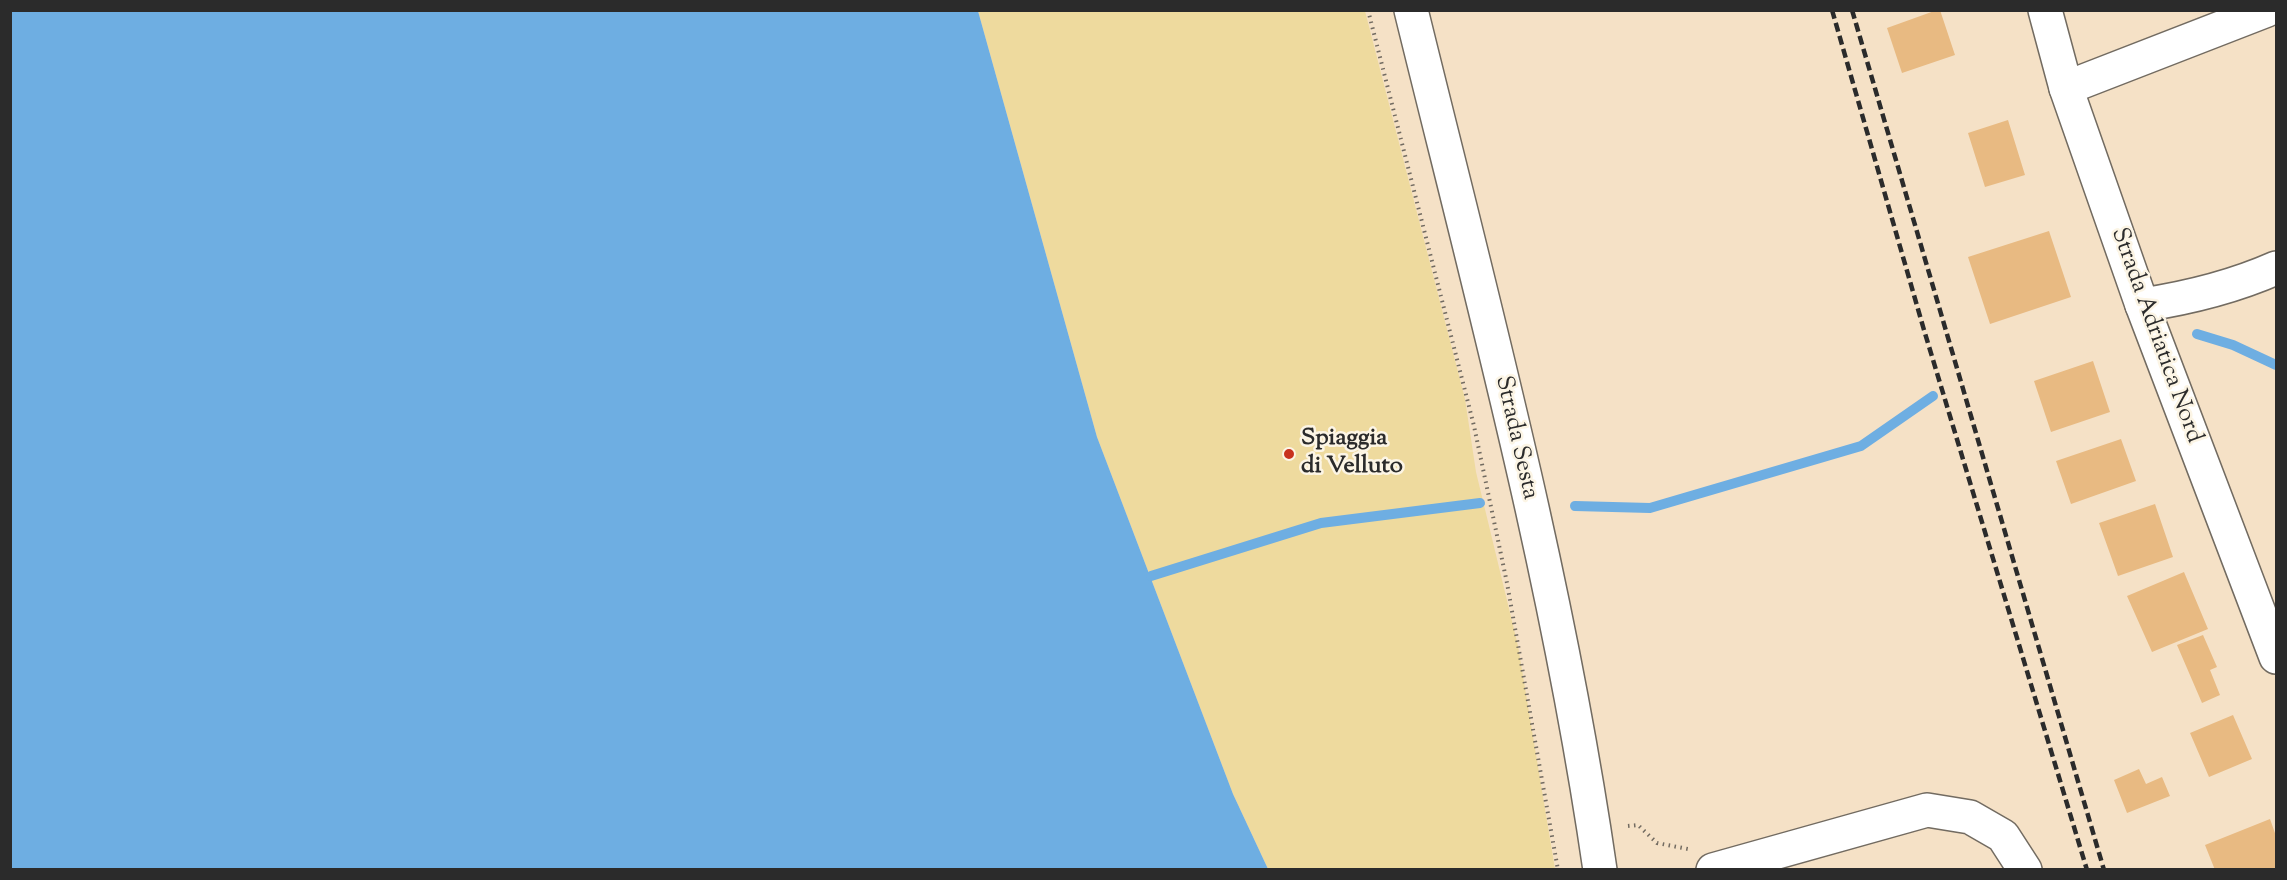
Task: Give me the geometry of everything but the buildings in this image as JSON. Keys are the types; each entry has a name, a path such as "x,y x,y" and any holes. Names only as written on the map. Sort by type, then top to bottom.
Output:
{"street":[{"name":"Strada Sesta","path":"1411,10 1534,518 1556,624 1600,870"},
{"name":"Strada Adriatica Nord","path":"2045,10 2066,88 2142,305 2277,657"},
{"path":"2066,88 2267,10"},
{"path":"2142,305 2176,300 2249,280 2277,268"},
{"path":"1713,870 1927,810 1970,817 2004,836 2025,870"}],"path":[{"path":"1368,10 1474,426 1507,583 1558,870"}],"sand":[{"name":"Spiaggia di Velluto","path":"978,11 1365,11 1465,399 1476,472 1518,646 1555,869 1268,869 1233,794 1097,437"}],"water":[{"path":"10,11 978,11 1097,437 1233,794 1268,869 11,869"}],"waterway":[{"path":"2197,334 2233,345 2276,365"},
{"path":"1575,506 1650,508 1861,446 1933,396"},
{"path":"1151,576 1321,523 1480,503"}],"railway":[{"path":"1832,10 1924,330 2087,870"},
{"path":"1852,10 2104,870"}],"place":[{"name":"Spiaggia di Velluto","path":"1289,454"}]}
